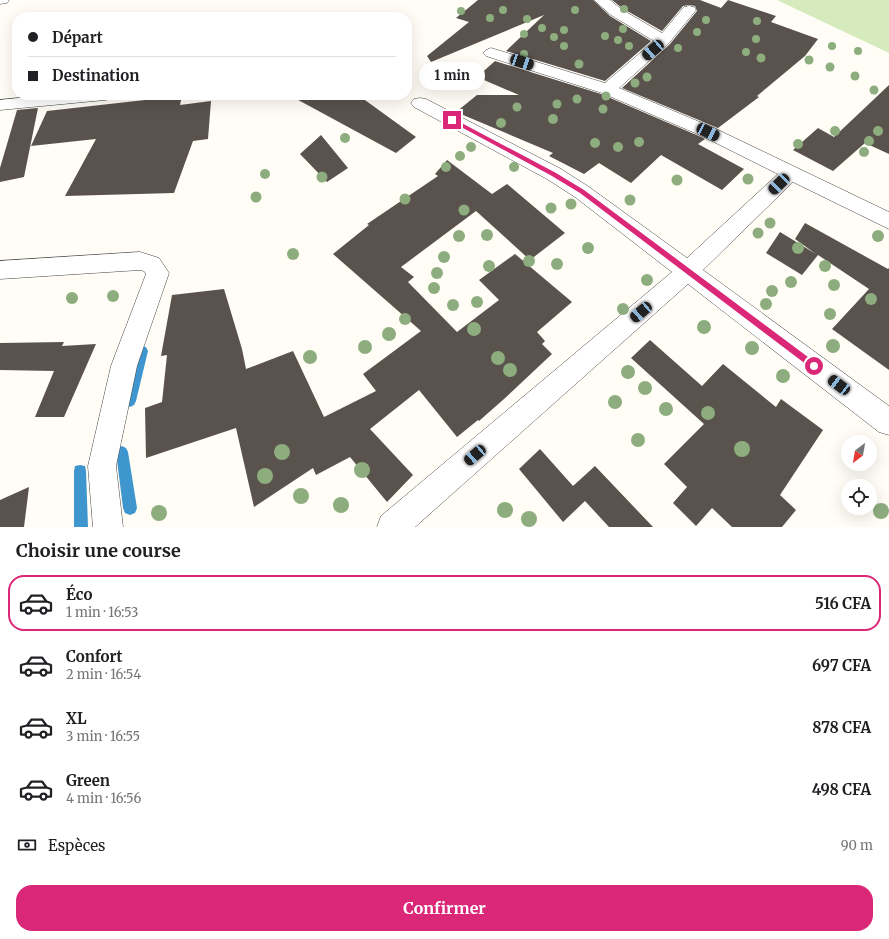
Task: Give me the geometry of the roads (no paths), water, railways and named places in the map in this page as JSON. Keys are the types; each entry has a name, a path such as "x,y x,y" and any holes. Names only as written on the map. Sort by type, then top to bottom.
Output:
{"street":[{"path":"601,0 616,12 664,40"},
{"path":"608,89 664,40 689,10"},
{"path":"491,53 608,89 708,132 889,221"},
{"path":"0,105 52,100"},
{"path":"420,103 554,174 582,192 889,422"},
{"path":"392,527 688,271 791,172"},
{"path":"0,270 140,261 151,264 158,273 124,366 102,466 108,527"}],"waterway":[{"path":"130,401 142,351"},
{"path":"122,452 130,508"},
{"path":"80,471 81,527"}]}
